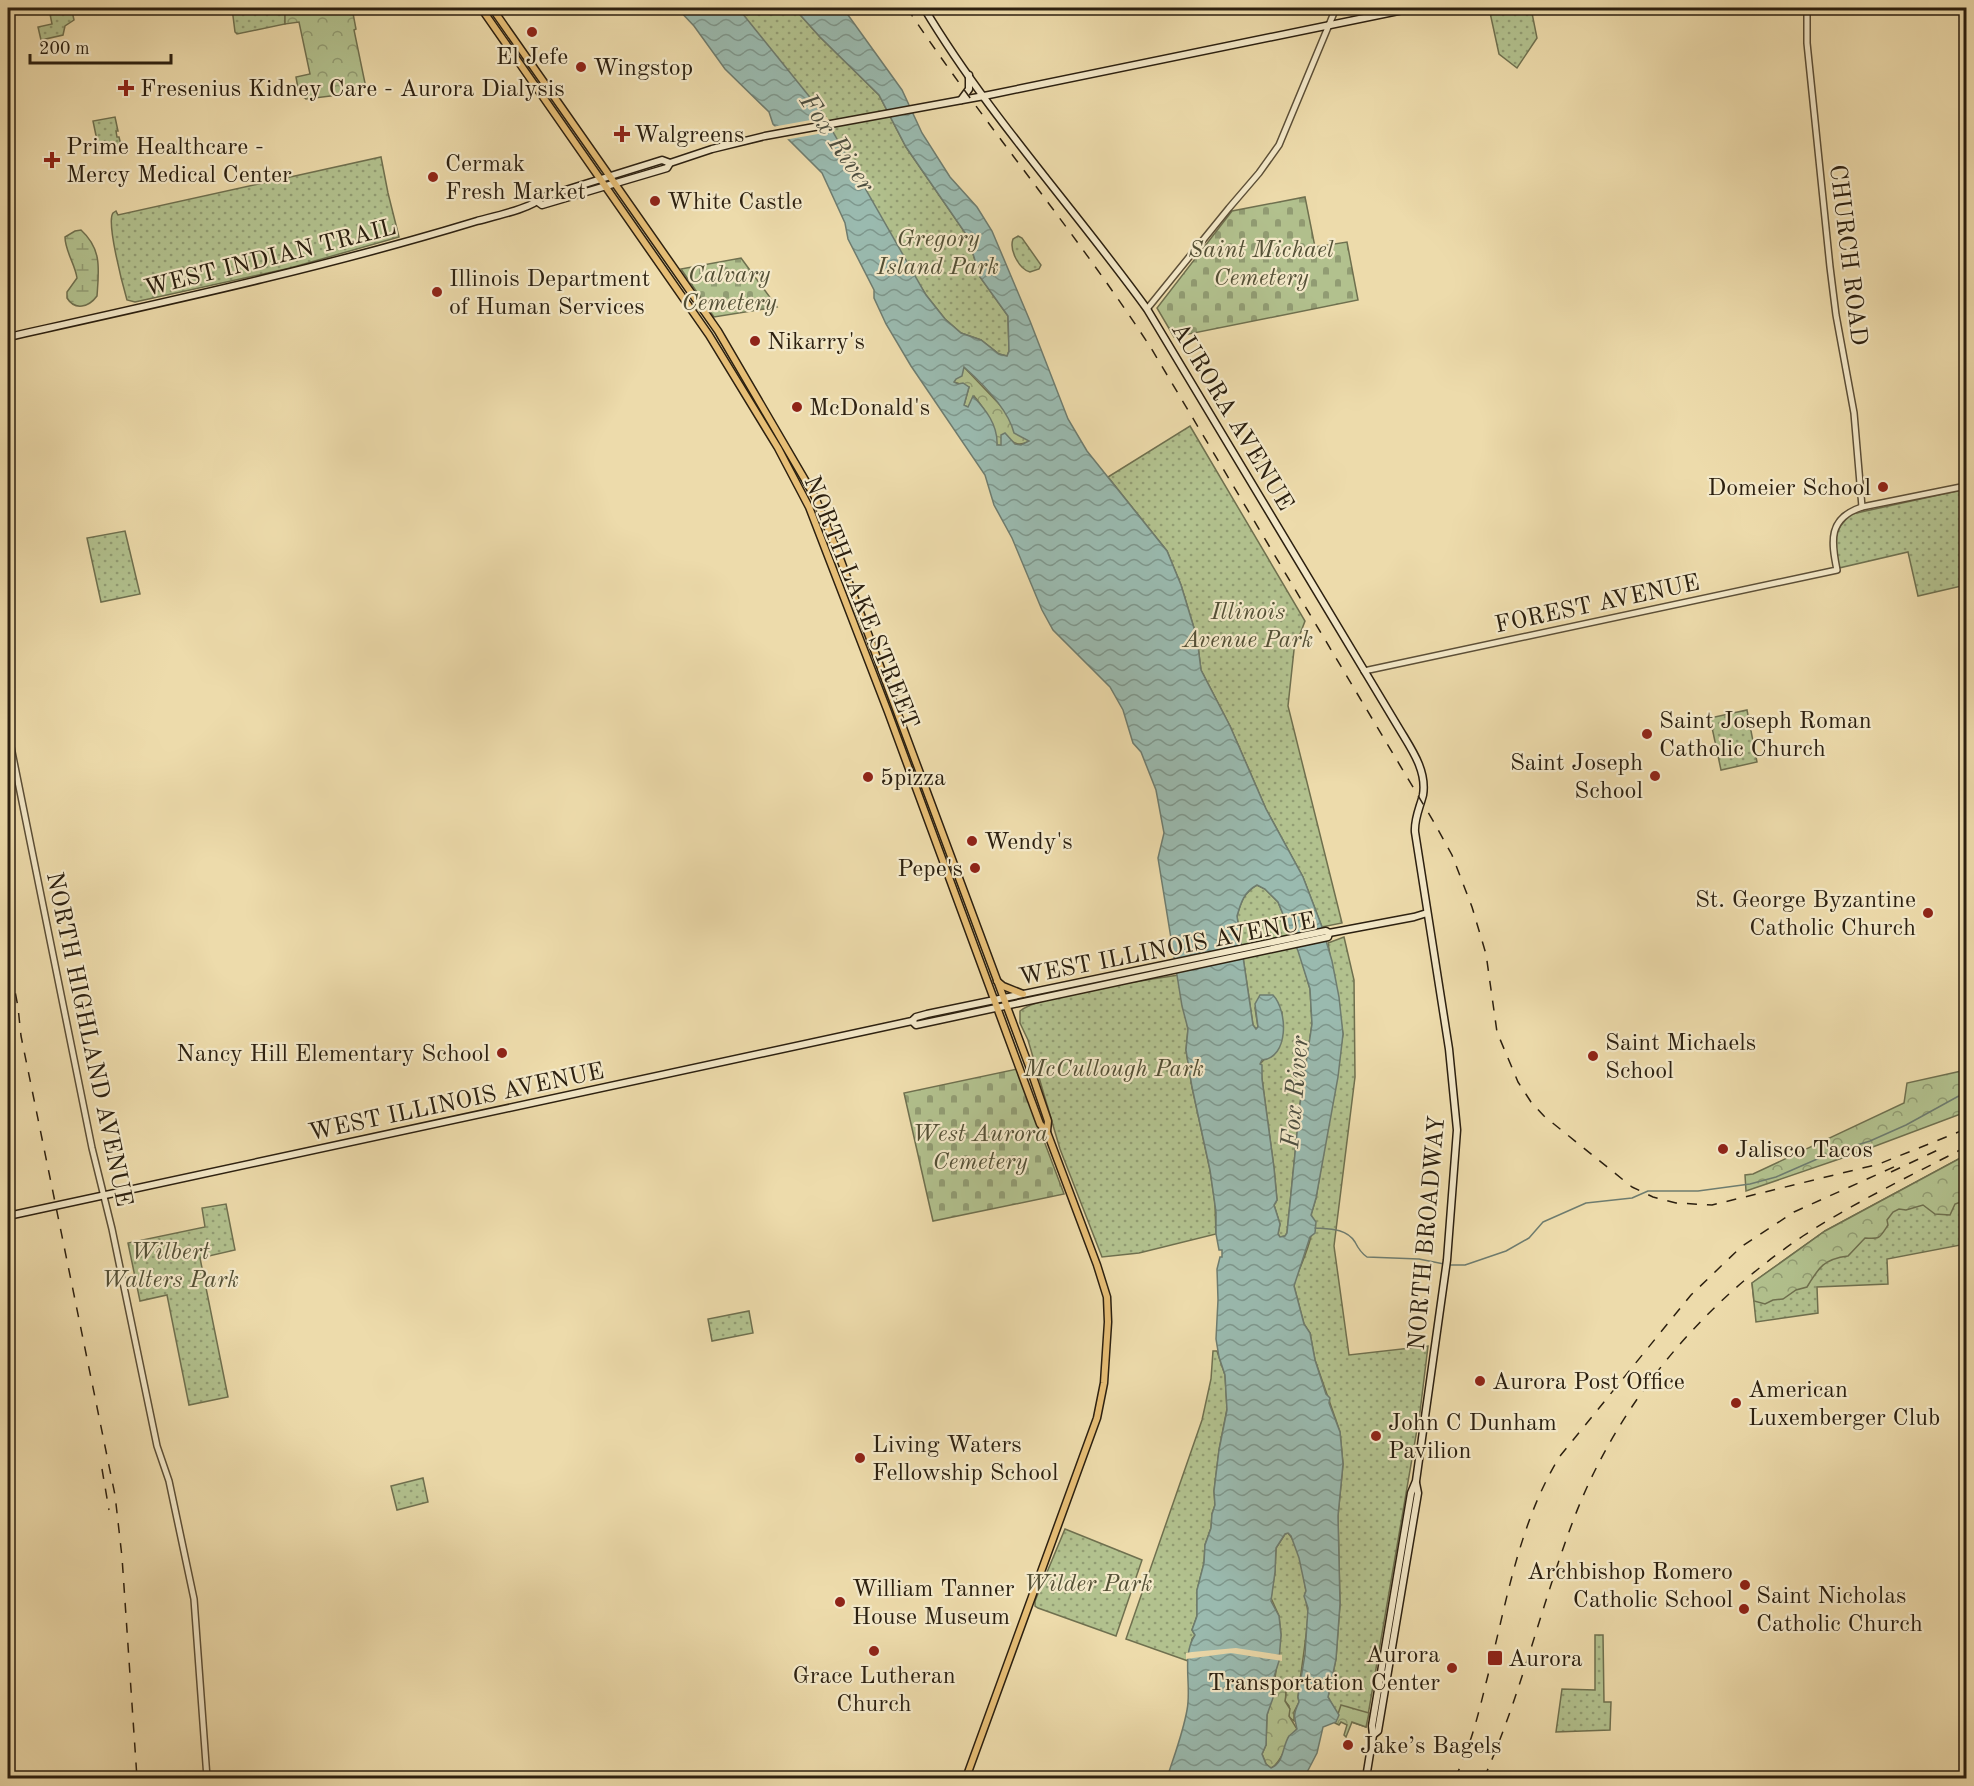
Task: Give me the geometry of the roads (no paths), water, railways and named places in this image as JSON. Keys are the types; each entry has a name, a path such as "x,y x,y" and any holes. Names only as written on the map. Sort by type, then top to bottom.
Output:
{"main road":[{"name":"NORTH LAKE STREET","path":"481,8 721,352 778,448 809,507 887,709 1040,1124 1047,1132"},
{"name":"NORTH LAKE STREET","path":"492,8 718,331 815,497 1041,1098 1047,1121 1047,1132 1105,1288 1108,1322 1104,1383 1092,1431 966,1779"},
{"name":"AURORA AVENUE","path":"924,8 984,96 1112,260 1147,309 1400,730 1423,774"},
{"name":"WEST INDIAN TRAIL","path":"8,337 381,250 538,202 540,198 662,160 670,163 712,149 765,136 984,96 1413,8"},
{"path":"961,100 969,89 969,74"},
{"name":"WEST INDIAN TRAIL","path":"538,202 542,205 608,187 667,168 670,163"},
{"name":"NORTH BROADWAY","path":"1366,1779 1373,1735 1378,1731 1418,1493 1416,1481 1446,1270 1457,1130 1448,1036 1415,826 1423,792 1423,774"},
{"name":"WEST ILLINOIS AVENUE","path":"912,1021 916,1025 997,1009 1171,967 1292,941 1326,931 1329,933 1414,918 1427,913"},
{"name":"WEST ILLINOIS AVENUE","path":"8,1216 912,1021 916,1017 993,1000 1171,967"},
{"path":"997,981 1023,994"}],"street":[{"path":"1147,309 1275,152 1336,8"},
{"name":"CHURCH ROAD","path":"1807,8 1807,43 1830,267 1836,315 1854,413 1862,507"},
{"path":"1862,507 1966,486"},
{"name":"FOREST AVENUE","path":"1364,671 1837,570 1832,543 1836,527 1846,515 1862,507"},
{"name":"NORTH HIGHLAND AVENUE","path":"8,732 90,1139 104,1195 156,1446 169,1481 194,1599 207,1779"}],"water":[{"name":"Fox River","path":"677,8 738,8 821,111 926,295 945,319 961,333 981,340 999,354 1007,356 1009,351 1008,316 980,277 968,237 906,147 879,95 794,8 843,8 902,90 922,133 950,177 977,207 992,231 1068,419 1087,451 1167,551 1181,585 1197,638 1201,670 1230,726 1266,809 1303,877 1322,927 1332,961 1343,1034 1338,1077 1311,1215 1316,1222 1315,1233 1310,1237 1294,1286 1304,1324 1310,1333 1315,1360 1340,1432 1343,1464 1338,1516 1340,1604 1336,1659 1328,1697 1339,1715 1336,1722 1323,1727 1317,1753 1304,1778 1167,1778 1187,1710 1188,1662 1191,1643 1195,1635 1192,1630 1197,1616 1197,1590 1215,1505 1214,1491 1219,1450 1227,1410 1225,1375 1216,1339 1217,1269 1222,1250 1219,1250 1216,1234 1216,1212 1210,1170 1192,1087 1186,1050 1188,1029 1182,1006 1158,858 1164,833 1156,790 1141,752 1133,743 1123,710 1110,687 1053,630 1042,610 1012,538 994,505 985,475 911,366 886,324 874,298 874,290 848,239 845,223 822,173 773,124 769,112 725,69 694,26","holes":["964,367 1000,406 1014,433 1029,441 1021,445 1015,444 1005,433 1001,435 1001,445 997,445 996,431 987,412 973,396 968,407 964,405 969,387 963,383 954,382 962,376","1257,885 1265,889 1278,902 1298,951 1310,989 1312,1024 1300,1104 1287,1233 1280,1237 1278,1234 1280,1224 1274,1205 1277,1200 1274,1168 1262,1065 1260,1064 1262,1060 1271,1057 1277,1051 1281,1043 1283,1022 1278,1002 1273,995 1260,995 1255,1004 1258,1027 1256,1029 1253,1025 1237,916 1249,891","1288,1533 1291,1536 1299,1558 1306,1591 1304,1596 1308,1608 1305,1654 1295,1716 1297,1729 1289,1736 1281,1759 1271,1768 1266,1764 1262,1754 1266,1745 1267,1715 1273,1698 1272,1683 1279,1661 1281,1635 1279,1616 1271,1601 1276,1548"]}],"waterway":[{"path":"1449,1265 1465,1265 1506,1251 1529,1238 1543,1222 1586,1203 1632,1198 1648,1191 1698,1191 1750,1184 1776,1177 1831,1153 1870,1141 1906,1125 1966,1092"},
{"path":"1315,1228 1337,1230 1347,1234 1367,1257 1419,1259 1444,1264"}],"railway":[{"path":"907,8 967,94 1092,262 1151,348 1435,824 1452,855 1472,907 1486,954 1497,1032 1518,1082 1531,1102 1544,1116 1632,1187 1653,1197 1676,1203 1712,1205 1879,1164 1966,1129"},
{"path":"8,954 21,1036 115,1495 122,1557 137,1778"},
{"path":"1484,1778 1509,1715 1573,1521 1591,1479 1638,1398 1666,1361 1730,1293 1803,1236 1863,1200 1966,1147"},
{"path":"1891,1172 1942,1148"},
{"path":"1455,1778 1477,1720 1523,1537 1546,1482 1560,1456 1691,1295 1741,1247 1794,1212 1896,1166"},
{"path":"102,1469 109,1510"}],"place":[{"name":"El Jefe","path":"532,32"},
{"name":"Wingstop","path":"581,67"},
{"name":"Fresenius Kidney Care - Aurora Dialysis","path":"126,88"},
{"name":"Walgreens","path":"622,134"},
{"name":"Prime Healthcare - Mercy Medical Center","path":"52,160"},
{"name":"Cermak Fresh Market","path":"433,177"},
{"name":"White Castle","path":"655,201"},
{"name":"Illinois Department of Human Services","path":"437,292"},
{"name":"Nikarry's","path":"755,341"},
{"name":"McDonald's","path":"797,407"},
{"name":"Domeier School","path":"1883,487"},
{"name":"Saint Joseph Roman Catholic Church","path":"1647,734"},
{"name":"Saint Joseph School","path":"1655,776"},
{"name":"5pizza","path":"868,777"},
{"name":"Wendy's","path":"972,841"},
{"name":"Pepe's","path":"975,868"},
{"name":"St. George Byzantine Catholic Church","path":"1928,913"},
{"name":"Nancy Hill Elementary School","path":"502,1053"},
{"name":"Saint Michaels School","path":"1593,1056"},
{"name":"Jalisco Tacos","path":"1723,1149"},
{"name":"Aurora Post Office","path":"1480,1381"},
{"name":"American Luxemberger Club","path":"1736,1403"},
{"name":"John C Dunham Pavilion","path":"1376,1436"},
{"name":"Living Waters Fellowship School","path":"860,1458"},
{"name":"Archbishop Romero Catholic School","path":"1745,1585"},
{"name":"William Tanner House Museum","path":"840,1602"},
{"name":"Saint Nicholas Catholic Church","path":"1744,1609"},
{"name":"Grace Lutheran Church","path":"874,1651"},
{"name":"Aurora","path":"1495,1658"},
{"name":"Aurora Transportation Center","path":"1452,1668"},
{"name":"Jake’s Bagels","path":"1348,1745"}],"park label":[{"name":"Gregory Island Park","path":"938,252"},
{"name":"Saint Michael Cemetery","path":"1261,263"},
{"name":"Calvary Cemetery","path":"729,288"},
{"name":"Illinois Avenue Park","path":"1248,625"},
{"name":"McCullough Park","path":"1114,1068"},
{"name":"West Aurora Cemetery","path":"980,1147"},
{"name":"Wilbert Walters Park","path":"170,1265"},
{"name":"Wilder Park","path":"1088,1583"}]}
